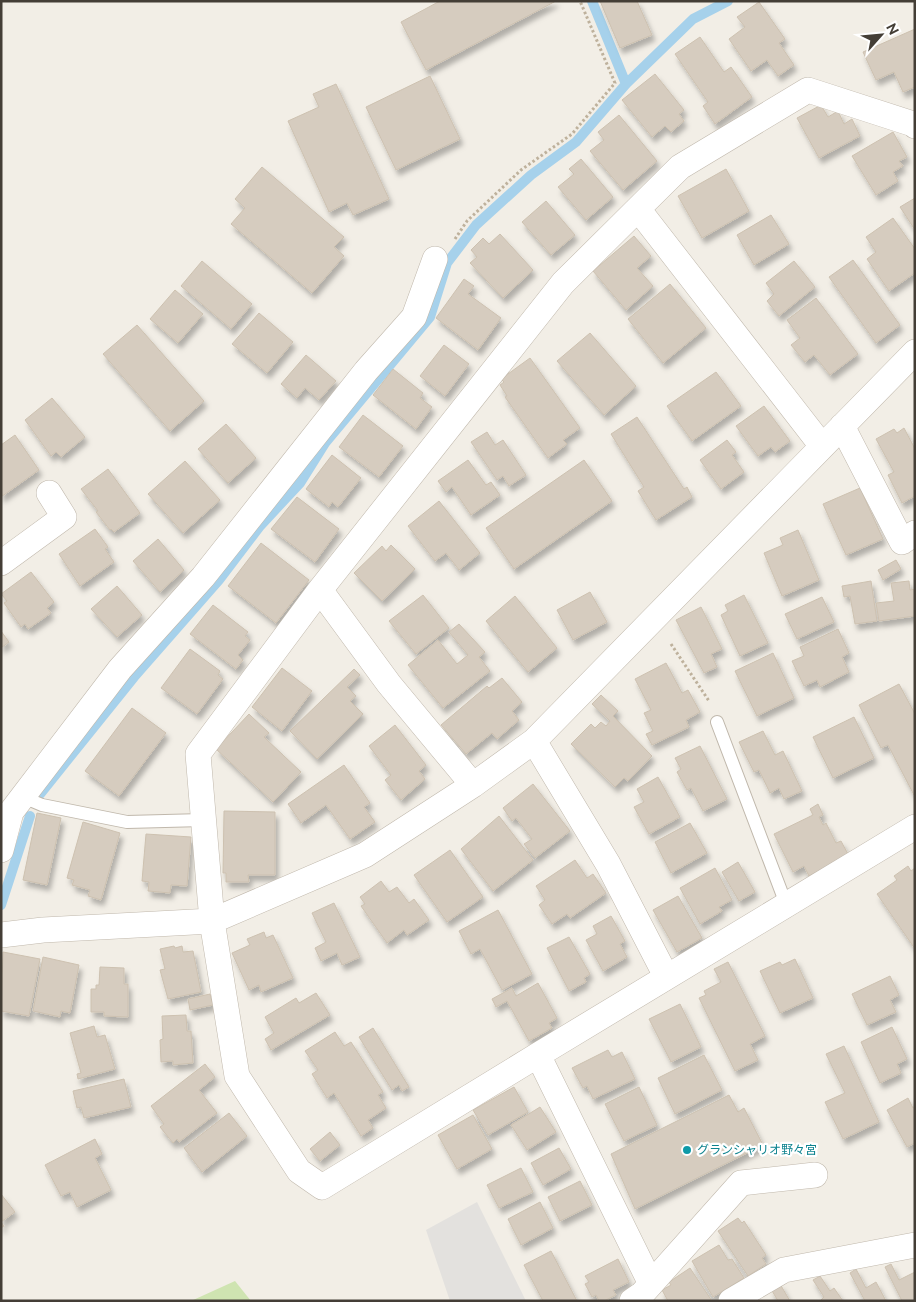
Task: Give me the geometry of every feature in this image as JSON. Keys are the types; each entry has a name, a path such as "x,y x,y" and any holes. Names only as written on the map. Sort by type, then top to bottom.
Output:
{"street":[{"path":"915,126 808,90 680,167 563,283 320,590 198,754 212,921 237,1076 299,1171 322,1187 666,976 915,827"},
{"path":"638,209 822,446"},
{"path":"1,850 12,805 120,669 203,577 366,371 414,317 435,259"},
{"path":"1,935 43,930 212,921 365,855 473,785 534,741 915,352"},
{"path":"842,426 902,542 915,533"},
{"path":"1,563 64,517 49,493"},
{"path":"320,590 389,684 473,785"},
{"path":"534,741 608,864 666,976"},
{"path":"538,1055 643,1295 741,1183 815,1175"},
{"path":"731,1301 784,1270 915,1245"}],"lane":[{"path":"717,722 786,904"},
{"path":"12,805 42,806 127,822 203,820"}],"path":[{"path":"435,259 443,256 466,221 521,170 572,134 615,83 580,1"},
{"path":"654,618 715,710 717,722"}],"green space":[{"path":"235,1281 251,1301 191,1301"}],"shaded area":[{"path":"477,1202 526,1301 450,1301 426,1230"}],"building":[{"path":"440,1 556,1 426,70 401,22"},
{"path":"600,1 637,1 652,35 620,48"},
{"path":"759,2 785,39 779,43 794,65 778,76 767,60 751,71 729,39 745,27 737,17"},
{"path":"915,29 915,87 903,92 894,72 876,80 863,52"},
{"path":"700,37 724,72 731,67 752,97 715,124 703,106 708,102 675,54"},
{"path":"655,74 684,110 679,114 684,121 671,132 665,126 652,137 622,100"},
{"path":"430,76 460,139 396,170 366,107"},
{"path":"336,84 389,199 353,215 347,203 329,212 288,121 319,107 313,94"},
{"path":"821,105 828,117 838,111 844,124 852,119 860,136 819,158 797,118"},
{"path":"619,115 657,161 623,190 590,151 604,140 598,132"},
{"path":"893,132 907,157 899,161 903,166 893,172 898,181 876,195 852,156"},
{"path":"581,159 613,197 586,220 558,187 574,174 569,169"},
{"path":"262,167 344,237 334,247 344,256 312,293 231,224 245,208 235,199"},
{"path":"726,169 749,211 702,238 678,196"},
{"path":"915,198 915,230 900,207"},
{"path":"546,201 575,235 551,255 522,222"},
{"path":"771,215 789,244 754,265 737,235"},
{"path":"893,218 915,249 915,273 889,291 867,259 876,252 866,237"},
{"path":"500,234 533,270 503,298 470,263 477,257 471,250 483,238 489,244"},
{"path":"634,236 651,256 637,268 653,286 626,310 593,271"},
{"path":"853,260 900,325 876,343 829,277"},
{"path":"202,261 252,304 231,329 181,286"},
{"path":"794,261 815,287 779,316 767,301 774,294 766,283"},
{"path":"464,279 474,286 468,294 501,318 478,350 436,318"},
{"path":"670,284 706,328 663,363 628,319"},
{"path":"175,290 203,314 178,343 150,319"},
{"path":"816,298 858,354 830,375 814,355 805,362 791,345 800,338 787,320"},
{"path":"259,313 293,342 267,373 232,344"},
{"path":"137,325 204,401 170,431 103,354"},
{"path":"590,333 636,386 604,415 557,361"},
{"path":"444,345 469,364 445,396 420,376"},
{"path":"306,355 336,381 319,400 305,388 297,398 281,384"},
{"path":"530,358 580,428 563,440 567,444 548,458 505,397 507,396 500,385 504,382 501,379"},
{"path":"393,369 423,393 420,398 432,407 416,429 373,395"},
{"path":"716,372 741,406 692,441 667,406"},
{"path":"52,398 85,437 61,457 56,452 51,456 25,420"},
{"path":"764,406 790,441 775,452 771,447 758,456 736,426"},
{"path":"363,415 403,446 379,477 339,447"},
{"path":"637,417 684,489 687,487 692,497 656,520 638,491 644,487 611,434"},
{"path":"226,424 256,458 228,483 198,449"},
{"path":"904,428 915,449 915,496 902,503 888,475 894,472 876,439 894,429 897,433"},
{"path":"487,432 495,445 503,440 526,475 509,486 503,476 497,480 471,442"},
{"path":"15,435 39,470 1,497 1,445"},
{"path":"727,440 736,452 732,455 744,472 721,489 700,460"},
{"path":"332,455 361,478 338,507 332,502 329,507 306,489"},
{"path":"468,460 486,485 491,482 500,495 471,515 452,487 446,492 438,481"},
{"path":"584,460 612,501 514,569 486,528"},
{"path":"185,461 220,500 183,533 148,494"},
{"path":"108,469 140,513 114,532 110,530 96,512 98,511 81,489"},
{"path":"860,488 883,539 846,555 823,504"},
{"path":"297,497 339,529 315,562 271,529"},
{"path":"439,501 480,553 459,570 446,553 435,561 408,526"},
{"path":"95,529 108,547 105,549 114,562 80,586 59,554"},
{"path":"798,530 819,580 782,596 764,553 783,545 780,538"},
{"path":"158,539 184,570 160,592 133,561"},
{"path":"261,543 309,580 276,623 228,586"},
{"path":"391,545 415,569 382,601 354,573 382,546 386,551"},
{"path":"896,560 901,569 883,580 878,570"},
{"path":"31,572 54,602 47,608 51,613 28,629 25,624 21,627 4,603 7,601 1,594"},
{"path":"871,581 877,621 855,624 850,596 844,597 842,586"},
{"path":"909,581 910,590 915,589 915,616 879,621 876,603 894,601 891,583"},
{"path":"117,586 142,615 117,637 91,609"},
{"path":"590,592 607,622 573,640 557,610"},
{"path":"423,595 449,628 416,654 389,621"},
{"path":"744,595 768,643 740,656 721,615 728,611 725,605"},
{"path":"515,596 557,648 528,672 486,621"},
{"path":"822,597 834,622 797,639 785,614"},
{"path":"213,605 248,632 245,636 250,640 238,655 243,660 236,669 190,634"},
{"path":"701,607 722,649 711,654 717,667 704,673 676,620"},
{"path":"459,624 485,652 479,657 490,671 443,708 408,665 438,640 457,664 468,655 449,632"},
{"path":"838,629 849,653 842,657 849,672 820,687 817,680 804,686 792,661 804,656 800,647"},
{"path":"1,631 9,642 1,648"},
{"path":"190,649 220,671 218,675 223,679 197,714 161,688"},
{"path":"773,653 794,698 757,716 735,671"},
{"path":"666,663 682,693 688,690 700,712 686,720 689,727 652,745 646,734 653,731 644,713 651,710 635,679"},
{"path":"282,668 312,691 282,731 252,707"},
{"path":"354,669 360,675 347,687 356,696 350,701 363,714 317,759 290,731"},
{"path":"502,678 522,702 512,711 519,720 497,739 492,733 466,754 441,725 487,686 489,688"},
{"path":"899,684 915,714 915,797 888,745 881,748 859,705"},
{"path":"601,695 618,711 613,716 652,756 628,781 624,778 615,787 571,744 591,724 595,728 601,722 606,726 610,721 592,704"},
{"path":"132,708 166,733 119,796 85,771"},
{"path":"249,714 269,733 264,737 301,772 273,802 216,749"},
{"path":"854,717 874,758 833,778 813,737"},
{"path":"395,725 426,765 419,771 425,779 401,800 385,780 391,775 369,746"},
{"path":"763,731 775,755 783,751 802,791 784,799 779,788 770,793 759,770 754,772 739,742"},
{"path":"700,746 727,799 703,811 691,788 687,790 677,772 681,769 675,758"},
{"path":"344,765 370,803 364,807 375,822 350,839 326,805 301,823 288,804"},
{"path":"658,777 680,817 649,834 634,807 644,802 637,789"},
{"path":"533,784 570,831 535,858 524,844 532,839 516,818 512,821 503,808"},
{"path":"818,804 823,815 819,817 823,825 826,823 836,843 841,841 849,856 809,876 804,866 793,872 774,834 813,815 810,809"},
{"path":"224,811 275,812 275,875 248,875 249,882 226,882 226,873 223,873"},
{"path":"37,813 61,818 47,885 23,880"},
{"path":"499,816 533,860 493,891 461,849"},
{"path":"83,822 120,833 101,900 88,896 90,890 72,885 74,880 67,878"},
{"path":"690,823 707,853 671,873 655,842"},
{"path":"146,834 191,837 187,886 171,885 170,893 148,891 149,882 142,881"},
{"path":"450,850 483,897 447,922 414,875"},
{"path":"575,860 587,878 593,874 606,893 570,918 567,914 552,924 539,905 545,900 536,886"},
{"path":"738,862 755,892 739,901 722,872"},
{"path":"908,866 911,871 915,868 915,949 877,894 897,880 894,876"},
{"path":"715,868 732,900 719,907 722,911 700,924 680,888"},
{"path":"381,881 389,892 397,887 409,903 414,899 429,920 407,935 404,930 387,943 361,906 365,904 360,897"},
{"path":"678,896 702,938 677,952 653,910"},
{"path":"334,903 360,957 342,965 337,953 321,961 315,948 326,942 312,913"},
{"path":"498,910 532,974 502,990 480,949 471,954 459,931"},
{"path":"611,916 625,941 620,944 627,957 603,971 586,940 597,934 593,926"},
{"path":"264,932 266,938 273,935 293,978 261,992 259,985 249,990 232,953 250,945 247,939"},
{"path":"569,937 590,974 584,978 586,982 569,991 547,948"},
{"path":"174,946 175,948 182,946 183,952 193,951 201,992 168,999 160,970 165,969 160,949"},
{"path":"3,952 40,959 29,1016 1,1011"},
{"path":"43,957 79,965 70,1013 61,1011 60,1017 33,1011"},
{"path":"795,959 813,998 780,1013 760,971 780,962 782,965"},
{"path":"728,962 765,1036 750,1044 758,1060 735,1071 699,998 706,995 704,991 721,982 714,969"},
{"path":"100,967 124,968 124,984 128,984 128,1017 104,1016 104,1012 91,1012 91,989 96,989 96,985 99,985"},
{"path":"890,976 899,995 890,1000 896,1012 867,1025 852,994"},
{"path":"538,983 557,1018 549,1023 552,1028 529,1041 507,1001 496,1007 492,999 512,988 516,996"},
{"path":"316,993 330,1015 271,1050 265,1039 274,1033 265,1017 296,998 299,1003"},
{"path":"210,994 213,1005 190,1010 188,999"},
{"path":"680,1004 701,1047 671,1062 649,1019"},
{"path":"186,1015 187,1031 191,1031 193,1063 173,1065 173,1061 161,1062 162,1016"},
{"path":"94,1026 97,1037 105,1035 115,1069 78,1079 77,1074 81,1073 70,1033"},
{"path":"892,1027 907,1059 897,1064 901,1073 880,1083 861,1042"},
{"path":"373,1028 409,1087 402,1091 399,1085 392,1090 359,1037"},
{"path":"335,1032 344,1046 351,1042 383,1092 378,1095 386,1108 368,1120 373,1128 361,1136 334,1093 327,1098 312,1074 318,1070 305,1051"},
{"path":"844,1046 879,1122 843,1139 825,1102 845,1093 826,1054"},
{"path":"608,1050 612,1057 622,1052 635,1079 593,1099 587,1086 583,1088 572,1068"},
{"path":"704,1055 722,1090 675,1114 658,1078"},
{"path":"205,1064 215,1077 199,1090 217,1113 179,1142 177,1139 173,1143 160,1127 164,1124 151,1106"},
{"path":"124,1079 131,1107 84,1118 81,1107 77,1108 73,1091"},
{"path":"514,1087 528,1112 488,1135 473,1110"},
{"path":"639,1087 657,1125 624,1141 605,1104"},
{"name":"グランシャリオ野々宮","path":"729,1095 738,1112 744,1108 763,1145 635,1209 611,1154"},
{"path":"908,1098 913,1108 915,1107 915,1143 907,1147 887,1110"},
{"path":"540,1107 556,1132 527,1150 511,1125"},
{"path":"229,1113 247,1136 202,1172 184,1148"},
{"path":"473,1115 492,1149 457,1169 438,1135"},
{"path":"330,1132 340,1145 320,1161 310,1149"},
{"path":"95,1139 102,1154 95,1158 111,1190 77,1207 70,1192 61,1196 45,1165"},
{"path":"559,1148 571,1169 543,1185 531,1163"},
{"path":"521,1168 533,1192 499,1208 487,1185"},
{"path":"580,1181 592,1205 560,1221 548,1197"},
{"path":"1,1194 15,1212 1,1222"},
{"path":"540,1202 553,1228 521,1245 508,1219"},
{"path":"738,1218 742,1223 744,1221 766,1255 762,1258 766,1264 748,1276 718,1231"},
{"path":"719,1245 728,1260 732,1259 744,1278 713,1297 692,1261"},
{"path":"551,1251 577,1301 543,1301 524,1265"},
{"path":"618,1259 629,1282 613,1290 616,1295 604,1301 599,1301 596,1295 592,1297 585,1284 589,1282 585,1276"},
{"path":"891,1264 899,1280 915,1272 915,1301 902,1301 885,1267"},
{"path":"690,1268 712,1301 668,1301 662,1290 671,1285 669,1282"},
{"path":"856,1269 866,1288 876,1282 886,1301 865,1301 850,1273"},
{"path":"820,1276 830,1291 834,1288 843,1301 820,1301 824,1297 813,1280"},
{"path":"780,1284 790,1301 778,1301 771,1289"}],"waterway":[{"path":"592,1 626,84"},
{"path":"40,794 134,677 219,580 260,526 300,483 325,443 430,317 447,263 476,225 531,175 576,142 626,84 693,19 728,1"},
{"path":"1,905 30,816"}],"place":[{"name":"グランシャリオ野々宮","path":"687,1150"}]}
